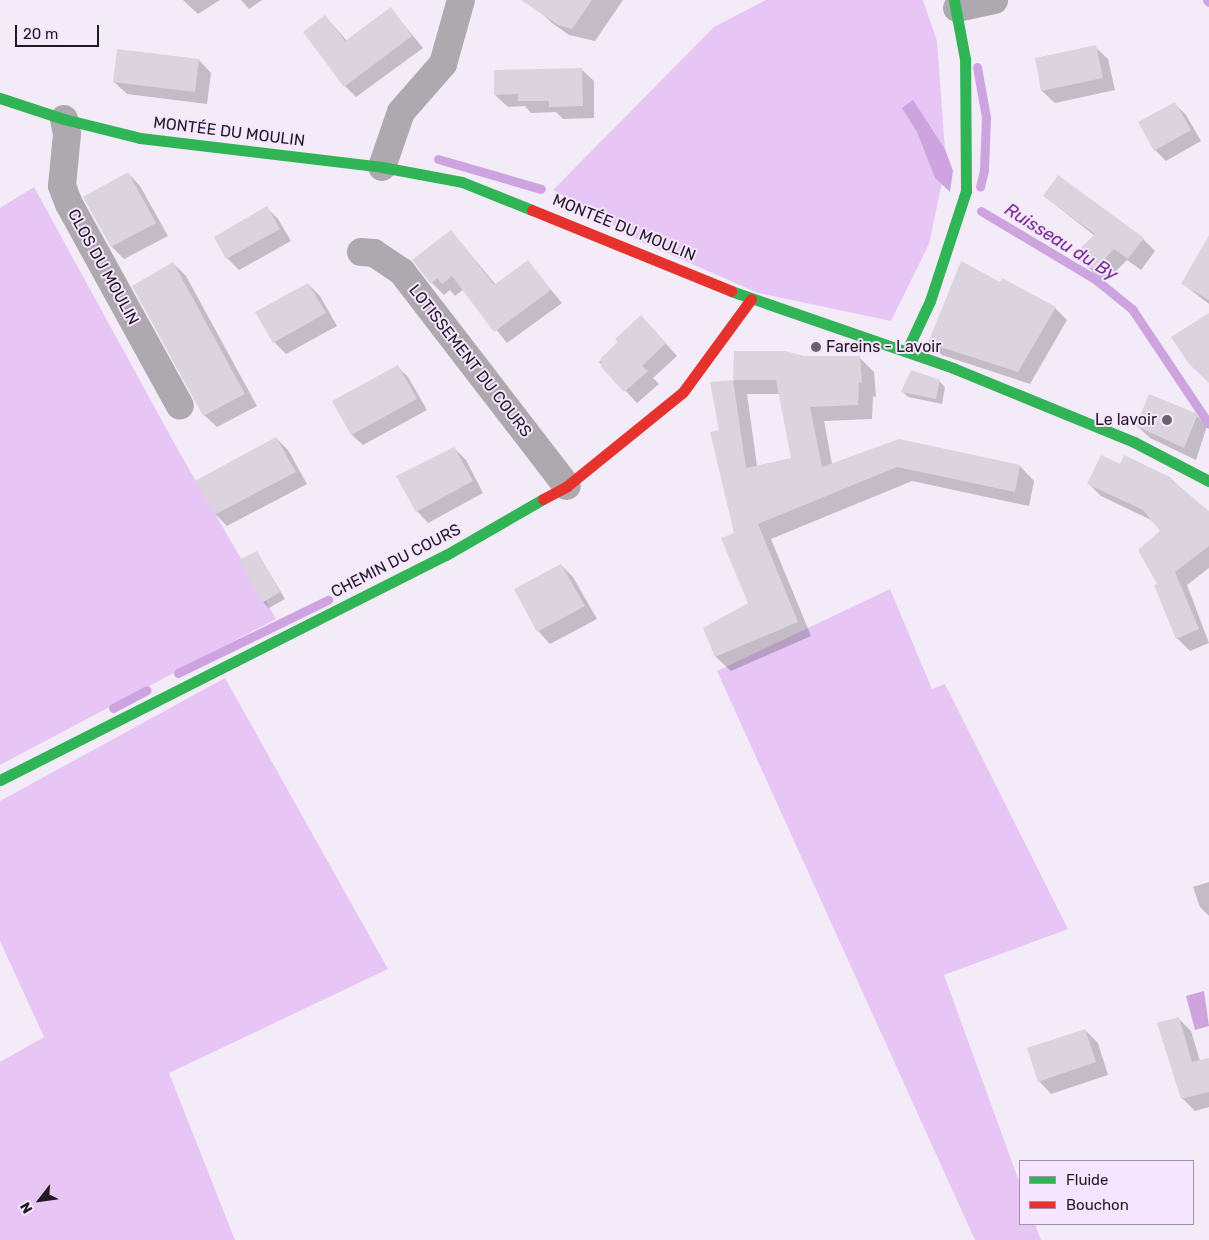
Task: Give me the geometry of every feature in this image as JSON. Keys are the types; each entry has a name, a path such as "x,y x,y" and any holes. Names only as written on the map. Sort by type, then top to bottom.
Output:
{"street":[{"path":"382,167 401,112 443,64 461,0"},
{"path":"907,350 930,301 966,191 965,59 956,4 994,0"},
{"name":"MONTÉE DU MOULIN","path":"0,98 64,119 140,138 382,167 462,182 751,299 907,350 1206,471"},
{"name":"CLOS DU MOULIN","path":"64,119 67,134 62,186 69,204 180,406"},
{"name":"LOTISSEMENT DU COURS","path":"361,252 374,254 402,272 567,486"},
{"name":"CHEMIN DU COURS","path":"0,780 446,555 567,486 683,392 751,299"}],"shaded area":[{"path":"766,0 923,0 937,41 946,164 929,244 891,321 758,293 644,243 553,190 714,27"},
{"path":"913,100 945,149 953,171 950,192 935,178 917,132 902,108"},
{"path":"34,187 178,450 276,619 0,765 0,208"},
{"path":"890,589 932,689 945,684 1068,929 944,975 1019,1181 1019,1225 1035,1225 1041,1240 975,1240 717,671"},
{"path":"225,678 388,969 169,1073 235,1240 0,1240 0,1062 44,1037 0,941 0,801"},
{"path":"1204,991 1209,1026 1195,1030 1186,996"}],"building":[{"path":"521,0 592,0 572,29 558,25"},
{"path":"391,7 412,36 344,87 303,32 325,15 345,41"},
{"path":"1096,45 1103,78 1041,91 1035,58"},
{"path":"117,49 199,59 195,92 113,82"},
{"path":"582,68 583,106 549,107 549,101 518,101 518,94 494,95 494,70"},
{"path":"1175,102 1191,130 1154,151 1138,122"},
{"path":"128,172 156,223 111,247 83,197"},
{"path":"1058,175 1144,238 1128,259 1114,249 1096,268 1087,268 1078,260 1078,251 1095,234 1043,196"},
{"path":"267,206 280,229 226,259 214,237"},
{"path":"451,230 494,285 528,260 551,290 494,332 452,276 442,284 437,278 431,284 412,260"},
{"path":"1209,235 1209,300 1181,284"},
{"path":"961,261 1000,282 1002,278 1056,307 1018,372 928,343"},
{"path":"173,262 245,394 203,416 132,286"},
{"path":"308,283 326,313 273,343 255,312"},
{"path":"1209,313 1209,383 1189,364 1171,337"},
{"path":"641,315 666,343 642,366 648,371 624,392 601,367 601,358 618,342 615,339"},
{"path":"734,351 785,351 804,356 860,356 862,383 859,382 858,405 810,407 822,467 899,439 1020,465 1015,492 897,467 758,524 798,622 715,657 703,628 748,603 721,538 734,533 710,432 719,430 710,382 733,380","holes":["733,380 776,380 791,458 746,468"]},
{"path":"398,365 417,399 351,435 332,401"},
{"path":"911,370 940,380 936,399 901,392"},
{"name":"Le lavoir","path":"1149,394 1198,414 1184,448 1136,426"},
{"path":"276,437 296,472 214,515 195,481"},
{"path":"454,447 473,481 416,512 396,476"},
{"path":"1101,455 1120,464 1124,455 1172,478 1171,480 1209,511 1209,546 1175,572 1199,629 1176,639 1154,585 1157,584 1138,550 1160,531 1143,510 1087,484"},
{"path":"257,551 280,592 262,603 239,560"},
{"path":"561,564 585,606 537,632 514,589"},
{"path":"1179,1017 1192,1062 1209,1058 1209,1092 1181,1099 1157,1023"},
{"path":"1085,1029 1096,1062 1038,1082 1027,1048"}],"waterway":[{"path":"977,67 986,117 984,170 980,187"},
{"path":"438,159 541,189"},
{"name":"Ruisseau du By","path":"981,211 1095,279 1132,309 1209,424"},
{"path":"178,673 328,600"},
{"path":"113,708 147,690"}],"traffic: fast":[{"path":"907,350 930,301 966,191 965,59 954,0"},
{"path":"0,98 64,119 140,138 382,167 462,182 532,210"},
{"path":"731,291 953,368 1134,442 1209,481"},
{"path":"0,780 446,555 543,499"}],"traffic: jam":[{"path":"532,210 731,291"},
{"path":"543,499 567,486 683,392 751,299"}],"place":[{"name":"Fareins - Lavoir","path":"816,347"},
{"name":"Le lavoir","path":"1167,420"}]}
